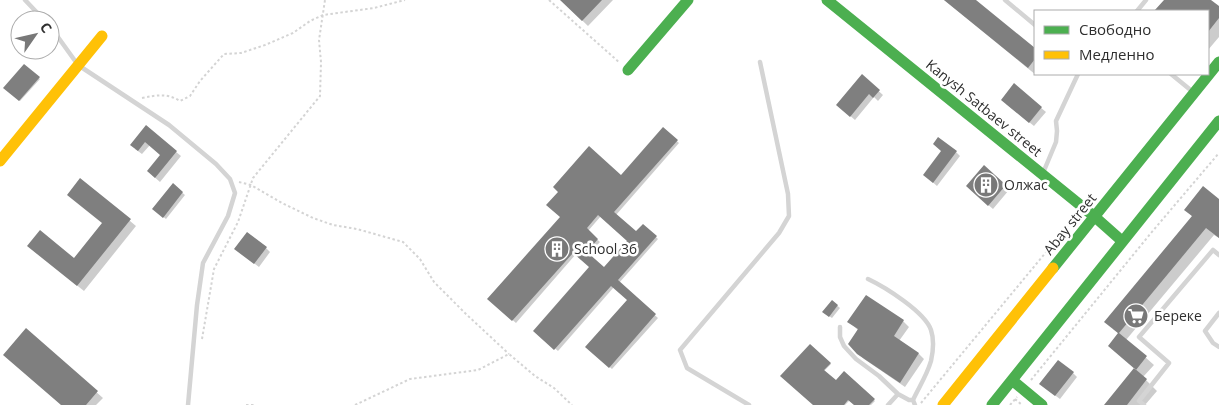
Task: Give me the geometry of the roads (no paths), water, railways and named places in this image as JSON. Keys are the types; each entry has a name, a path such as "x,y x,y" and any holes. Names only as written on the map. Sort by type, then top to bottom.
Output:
{"main road":[{"path":"628,70 688,0"},
{"name":"Kanysh Satbaev street","path":"827,0 1083,207 1122,241"},
{"path":"0,161 102,36"},
{"name":"Abay street","path":"1209,74 1219,62"},
{"name":"Abay street","path":"943,405 1209,75"},
{"path":"992,405 1219,121"},
{"path":"1012,380 1042,405"}],"lane":[{"path":"26,0 35,10"},
{"path":"1005,0 1034,24"},
{"path":"60,40 78,65 169,125 216,164 230,179 235,193 228,216 203,263 197,305 188,405"},
{"path":"749,405 687,368 680,350 779,233 789,216 788,194 760,62"},
{"path":"1042,175 1056,142 1058,131 1056,121 1078,75"},
{"path":"1172,75 1194,93"},
{"path":"1144,405 1139,401 1169,363 1139,337 1213,250 1219,255"},
{"path":"840,327 840,337 844,346 856,359 898,394 914,403 931,360 933,344 931,329 924,319 910,306 868,280"},
{"path":"1219,313 1204,331 1213,343 1219,347"},
{"path":"888,405 898,394"}],"place":[{"name":"Олжас","path":"986,185"},
{"name":"School 36","path":"557,249"},
{"name":"Береке","path":"1136,316"}]}
